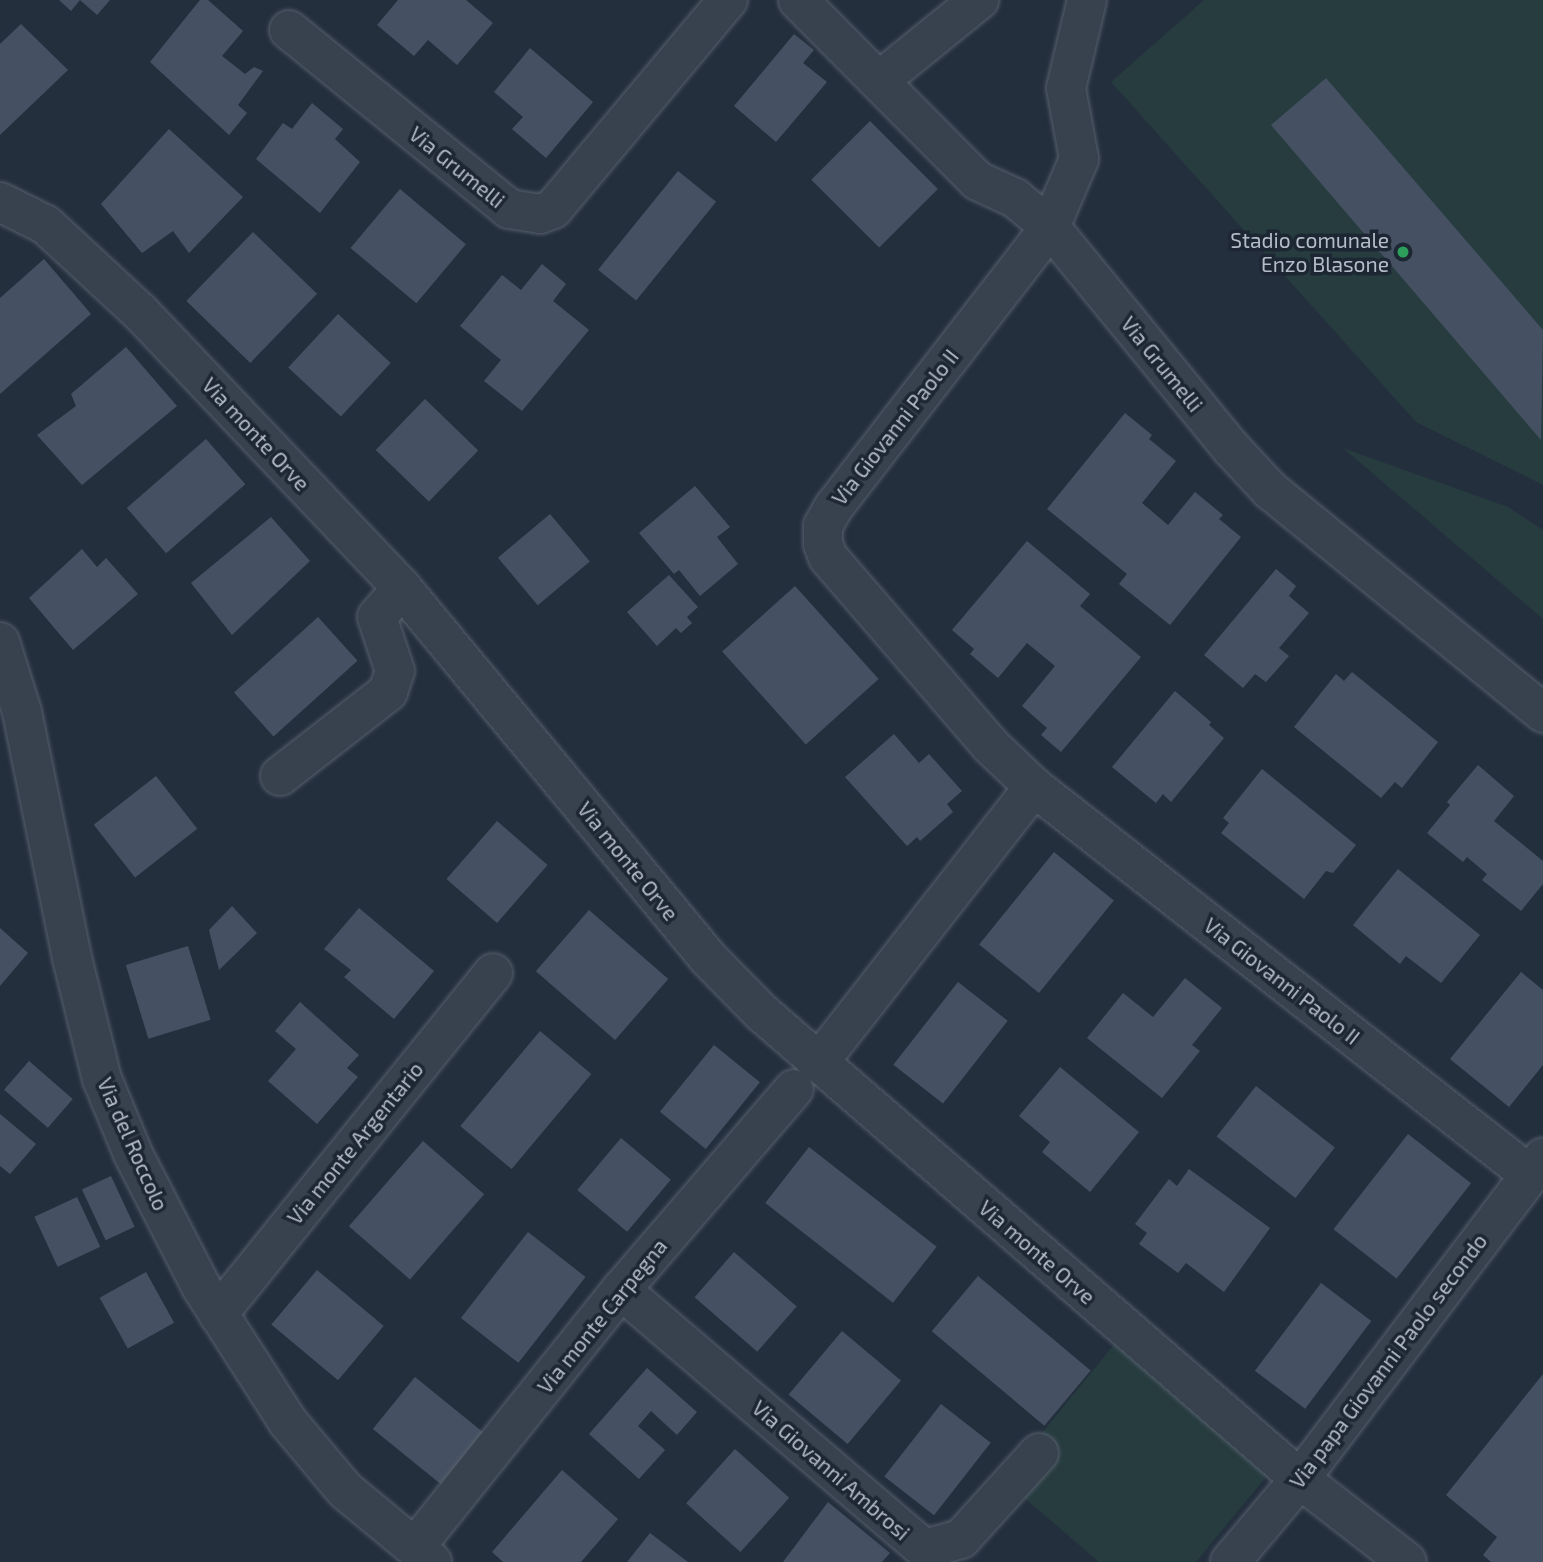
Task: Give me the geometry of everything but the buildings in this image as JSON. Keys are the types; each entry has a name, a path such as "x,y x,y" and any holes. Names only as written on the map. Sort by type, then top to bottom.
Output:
{"street":[{"name":"Via Grumelli","path":"289,30 509,209 540,214 553,209 728,0"},
{"name":"Via Grumelli","path":"798,0 836,13 879,81 978,181 1015,198 1050,227 1232,449 1270,489 1543,713"},
{"path":"879,81 979,0"},
{"name":"Via Giovanni Paolo II","path":"1087,0 1066,88 1079,159 1050,227 832,508 822,526 823,544 828,558 991,746 1034,786 1536,1166"},
{"name":"Via monte Orve","path":"0,202 46,225 141,313 402,588 708,958 761,1012 806,1076 1300,1479 1407,1562"},
{"path":"281,776 388,692 394,671 377,617 402,588"},
{"name":"Via del Roccolo","path":"0,642 22,712 72,958 102,1079 133,1154 218,1314 288,1422 345,1490 424,1555"},
{"path":"806,1076 1034,786"},
{"name":"Via monte Argentario","path":"218,1314 493,973"},
{"name":"Via monte Carpegna","path":"424,1555 621,1290 806,1076"},
{"name":"Via papa Giovanni Paolo secondo","path":"1230,1562 1300,1479 1536,1166"},
{"name":"Via Giovanni Ambrosi","path":"621,1290 924,1549 961,1539 1039,1453"}],"green space":[{"name":"Stadio comunale Enzo Blasone","path":"1204,0 1543,0 1543,485 1416,422 1111,82"},
{"path":"1343,448 1508,507 1543,530 1543,619"},
{"path":"1121,1336 1272,1470 1196,1562 1099,1562 1014,1489 1037,1439"}],"place":[{"name":"Stadio comunale Enzo Blasone","path":"1403,252"}]}
